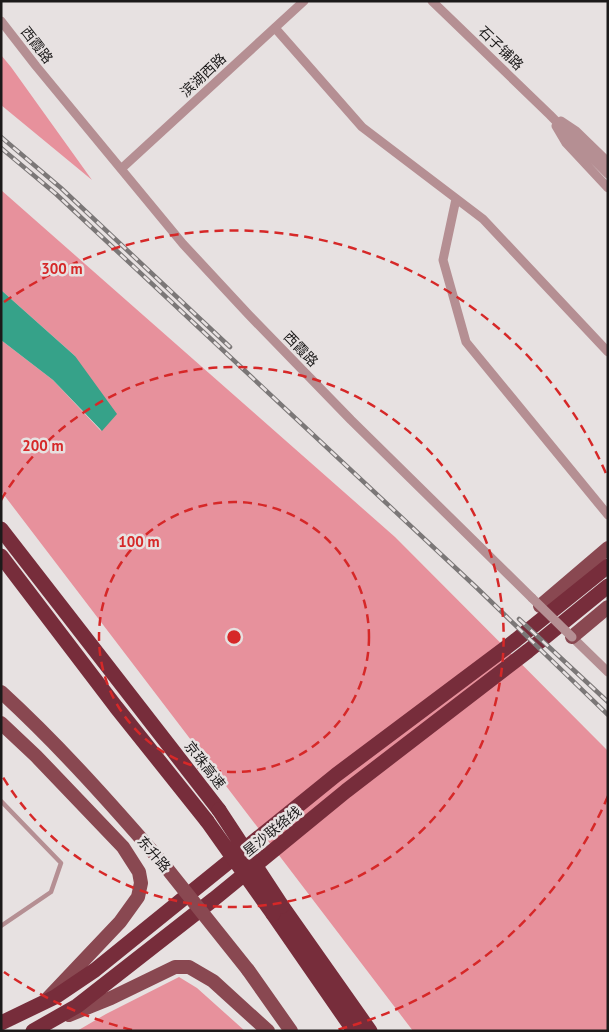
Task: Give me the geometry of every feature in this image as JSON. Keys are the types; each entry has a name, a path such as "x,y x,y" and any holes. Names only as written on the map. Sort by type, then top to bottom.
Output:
{"highway":[{"name":"京珠高速","path":"1,528 219,810 277,910 354,1031"},
{"name":"京珠高速","path":"1,556 116,707 370,1031"},
{"path":"1,1023 56,998 95,970 336,775 516,640 608,566"},
{"path":"1,572 116,707"},
{"name":"星沙联络线","path":"39,1028 77,1006 214,899 346,791 528,651 608,586"}],"main road":[{"path":"536,602 608,548"},
{"path":"572,637 608,607"},
{"name":"东升路","path":"1,692 103,794 290,1031"},
{"name":"东升路","path":"1,700 24,720 162,869"},
{"path":"1,724 36,756 123,847 138,872 141,883 138,897 120,922 42,1004"},
{"path":"39,1028 111,998 175,967 189,967 213,981 268,1031"},
{"name":"东升路","path":"244,971 281,1031"}],"street":[{"name":"滨湖西路","path":"121,169 304,1"},
{"name":"石子铺路","path":"432,1 550,114 608,174"},
{"name":"西霞路","path":"1,21 183,244 249,315 351,420 608,672"},
{"path":"275,28 362,127 483,220 608,352"},
{"name":"石子铺路","path":"550,114 576,131 608,162"},
{"name":"石子铺路","path":"550,114 566,143 608,188"},
{"path":"456,199 443,260 466,342 608,514"}],"lane":[{"path":"1,801 61,863 51,892 1,926"}],"shaded area":[{"path":"1,55 11,67 92,180 1,105"},
{"path":"1,190 395,537 608,751 608,1031 413,1031 1,491 1,340 53,380 101,431 75,356 1,290"},
{"path":"1,290 75,356 117,414 102,431 53,380 1,340"},
{"path":"179,977 197,988 245,1031 77,1031 106,1014"}],"railway":[{"path":"1,137 61,188 230,347"},
{"path":"1,148 56,194 477,588 608,715"},
{"path":"519,619 608,702"}]}
